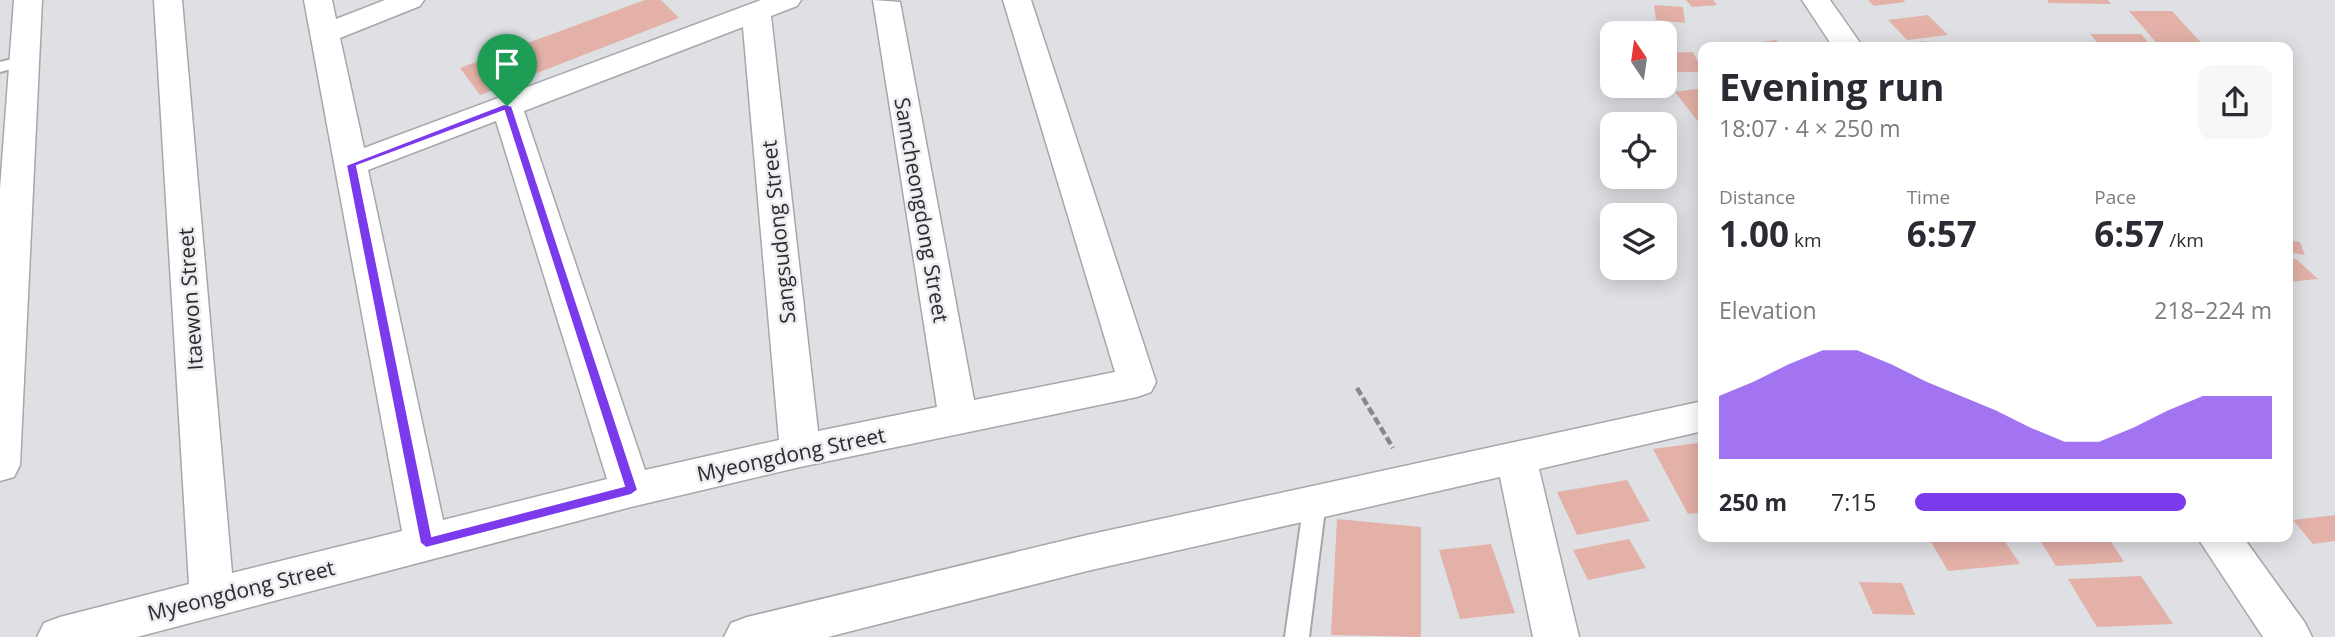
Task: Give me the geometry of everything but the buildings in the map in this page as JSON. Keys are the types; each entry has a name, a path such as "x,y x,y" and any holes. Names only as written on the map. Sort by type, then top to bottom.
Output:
{"street":[{"path":"0,465 12,64 28,0"},
{"name":"Itaewon Street","path":"168,0 212,598"},
{"path":"410,0 321,16 426,543"},
{"name":"Myeongdong Street","path":"60,637 631,490 800,451 1137,382 1017,0"},
{"path":"1815,0 1844,42"},
{"name":"Samcheongdong Street","path":"888,1 958,418"},
{"path":"351,165 771,6"},
{"name":"Sangsudong Street","path":"771,6 800,451"},
{"path":"507,106 631,490"},
{"path":"747,637 1073,556 1698,417"},
{"path":"1516,456 1556,637"},
{"path":"2222,542 2289,637"}],"lane":[{"path":"1297,637 1315,501"}],"path":[{"path":"1357,388 1412,479"}],"route":[{"path":"507,106 631,490 426,543 351,165 507,106"}]}
